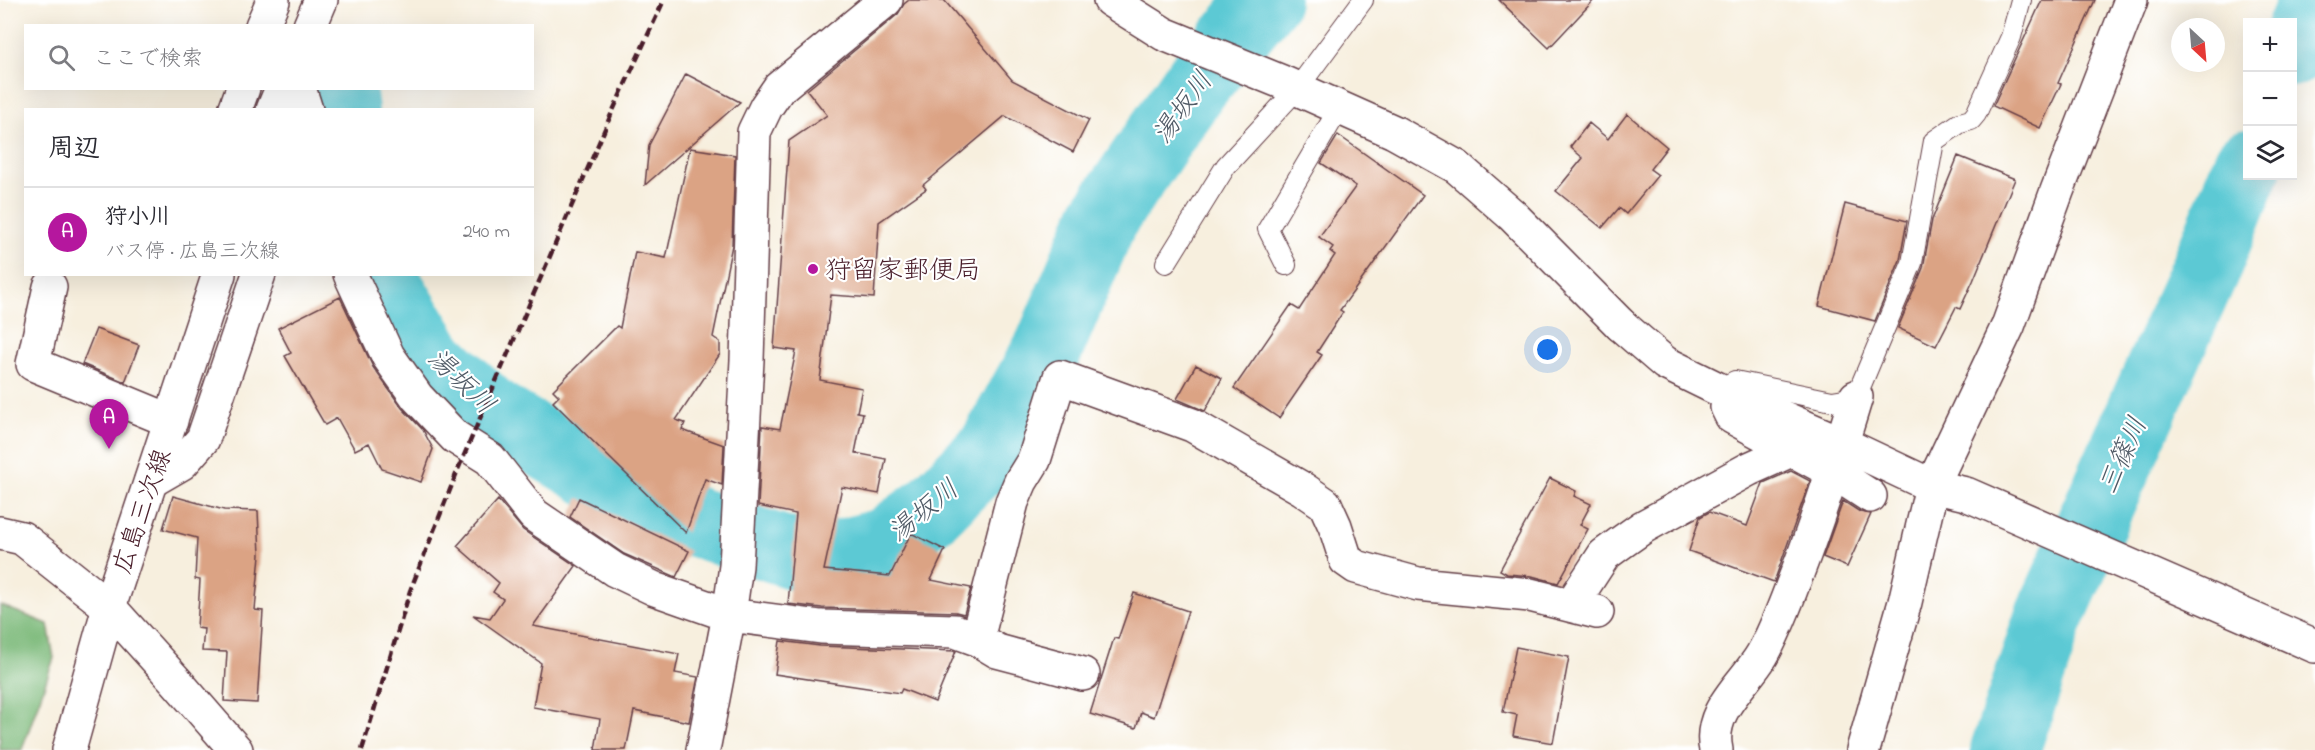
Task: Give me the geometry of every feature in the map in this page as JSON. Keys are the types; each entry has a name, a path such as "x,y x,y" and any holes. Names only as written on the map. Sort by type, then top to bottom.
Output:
{"street":[{"path":"263,24 273,0"},
{"path":"273,0 279,24"},
{"path":"311,24 321,0"},
{"path":"703,750 736,566 740,516 754,132 766,107 779,88 886,0"},
{"path":"1110,0 1164,34 1340,107 1394,132 1456,167 1512,215 1621,325 1665,363 1718,389 1837,458 1870,496"},
{"path":"1863,750 1905,602 1932,486 2008,326 2057,190 2131,0"},
{"path":"236,108 242,90"},
{"name":"広島三次線","path":"69,750 108,607 218,276"},
{"path":"151,481 182,463 203,438 258,276"},
{"path":"351,276 388,356 401,376 455,437 490,459 534,515 615,570 655,589 729,615 821,627 955,631 977,639 997,651 1083,674"},
{"path":"50,287 33,364 171,421"},
{"path":"977,639 1012,502 1034,460 1060,377 1192,425 1303,489 1325,504 1346,560 1356,567 1418,584 1530,595 1584,608 1604,555 1642,527 1749,469 1791,450"},
{"path":"1718,389 1732,417 1791,450 1837,458 1965,494 2315,646"},
{"path":"1716,750 1715,724 1726,702 1747,678 1762,653 1786,603 1825,500 1856,397"},
{"path":"0,533 22,538 108,607 236,750"}],"lane":[{"path":"1166,263 1226,166 1290,85 1363,0"},
{"path":"1718,389 1735,381 1832,401 1856,397 1912,263 1934,141 1960,123 1971,120 1976,114 2011,37 2021,0"},
{"path":"1286,265 1268,229 1340,107"}],"green space":[{"path":"0,605 48,624 54,658 22,750 0,750"}],"building":[{"path":"909,0 944,0 1012,80 1089,120 1073,152 1005,116 923,185 926,189 879,222 874,298 831,295 820,380 862,388 857,412 863,413 855,453 886,459 879,494 842,487 824,570 890,576 911,533 945,550 931,580 971,588 964,614 822,608 788,604 796,514 758,506 762,426 780,429 796,351 774,348 789,141 827,115 807,90 898,14"},
{"path":"1499,0 1594,0 1549,48"},
{"path":"2042,0 2095,0 2058,83 2061,84 2040,128 1993,106"},
{"path":"686,74 740,102 645,185 649,145"},
{"path":"1627,114 1667,147 1650,169 1658,175 1626,214 1619,208 1602,228 1556,191 1583,158 1570,147 1589,123 1608,139"},
{"path":"1338,135 1423,195 1340,310 1343,312 1317,352 1322,355 1279,418 1234,388 1291,305 1299,310 1335,255 1330,251 1333,247 1319,237 1356,186 1321,163"},
{"path":"690,148 735,155 732,245 713,337 720,342 720,354 676,420 685,423 682,430 724,445 722,485 705,479 686,533 553,402 559,396 553,390 617,326 620,328 635,252 666,258"},
{"path":"1958,156 2015,179 1960,309 1956,307 1936,346 1898,328 1923,268 1932,220"},
{"path":"1845,204 1907,221 1900,260 1875,321 1819,306"},
{"path":"340,297 373,367 402,408 423,430 433,449 421,482 382,469 369,443 355,450 337,418 325,425 285,356 291,353 278,328"},
{"path":"96,329 139,345 125,382 82,364"},
{"path":"1196,365 1222,378 1205,411 1177,399"},
{"path":"1791,471 1810,481 1774,582 1689,551 1700,517 1709,512 1747,526 1763,483"},
{"path":"1550,478 1576,491 1574,496 1591,504 1580,525 1588,529 1558,583 1532,576 1507,574 1500,570"},
{"path":"173,496 224,510 258,511 260,555 255,610 263,611 257,703 224,701 227,652 202,651 204,629 197,628 200,580 195,579 197,538 163,529"},
{"path":"579,498 689,551 676,577 624,554 570,517"},
{"path":"498,500 523,530 576,566 533,626 679,654 675,673 698,677 689,722 634,711 626,750 595,750 600,719 533,707 541,663 473,615 490,618 503,599 493,592 499,583 457,546"},
{"path":"1843,501 1860,512 1871,514 1847,567 1823,557"},
{"path":"1134,593 1188,611 1154,717 1141,712 1136,728 1090,714 1114,638 1118,639"},
{"path":"780,641 820,646 956,651 935,702 902,689 900,693 775,674"},
{"path":"1516,647 1569,657 1553,743 1513,736 1517,715 1503,712"}],"waterway":[{"name":"湯坂川","path":"382,276 431,357 492,413 650,507 802,557 839,555 886,542 932,509 992,449 1049,347 1103,219 1194,86 1265,0"},
{"name":"三篠川","path":"2297,40 2313,0"},
{"name":"湯坂川","path":"341,90 344,108"},
{"name":"三篠川","path":"2005,750 2049,618 2209,260 2243,176"}],"railway":[{"path":"362,750 410,591 459,467 610,117 664,0"}],"place":[{"name":"狩留家郵便局","path":"813,269"},
{"name":"狩小川","path":"109,449"}]}
